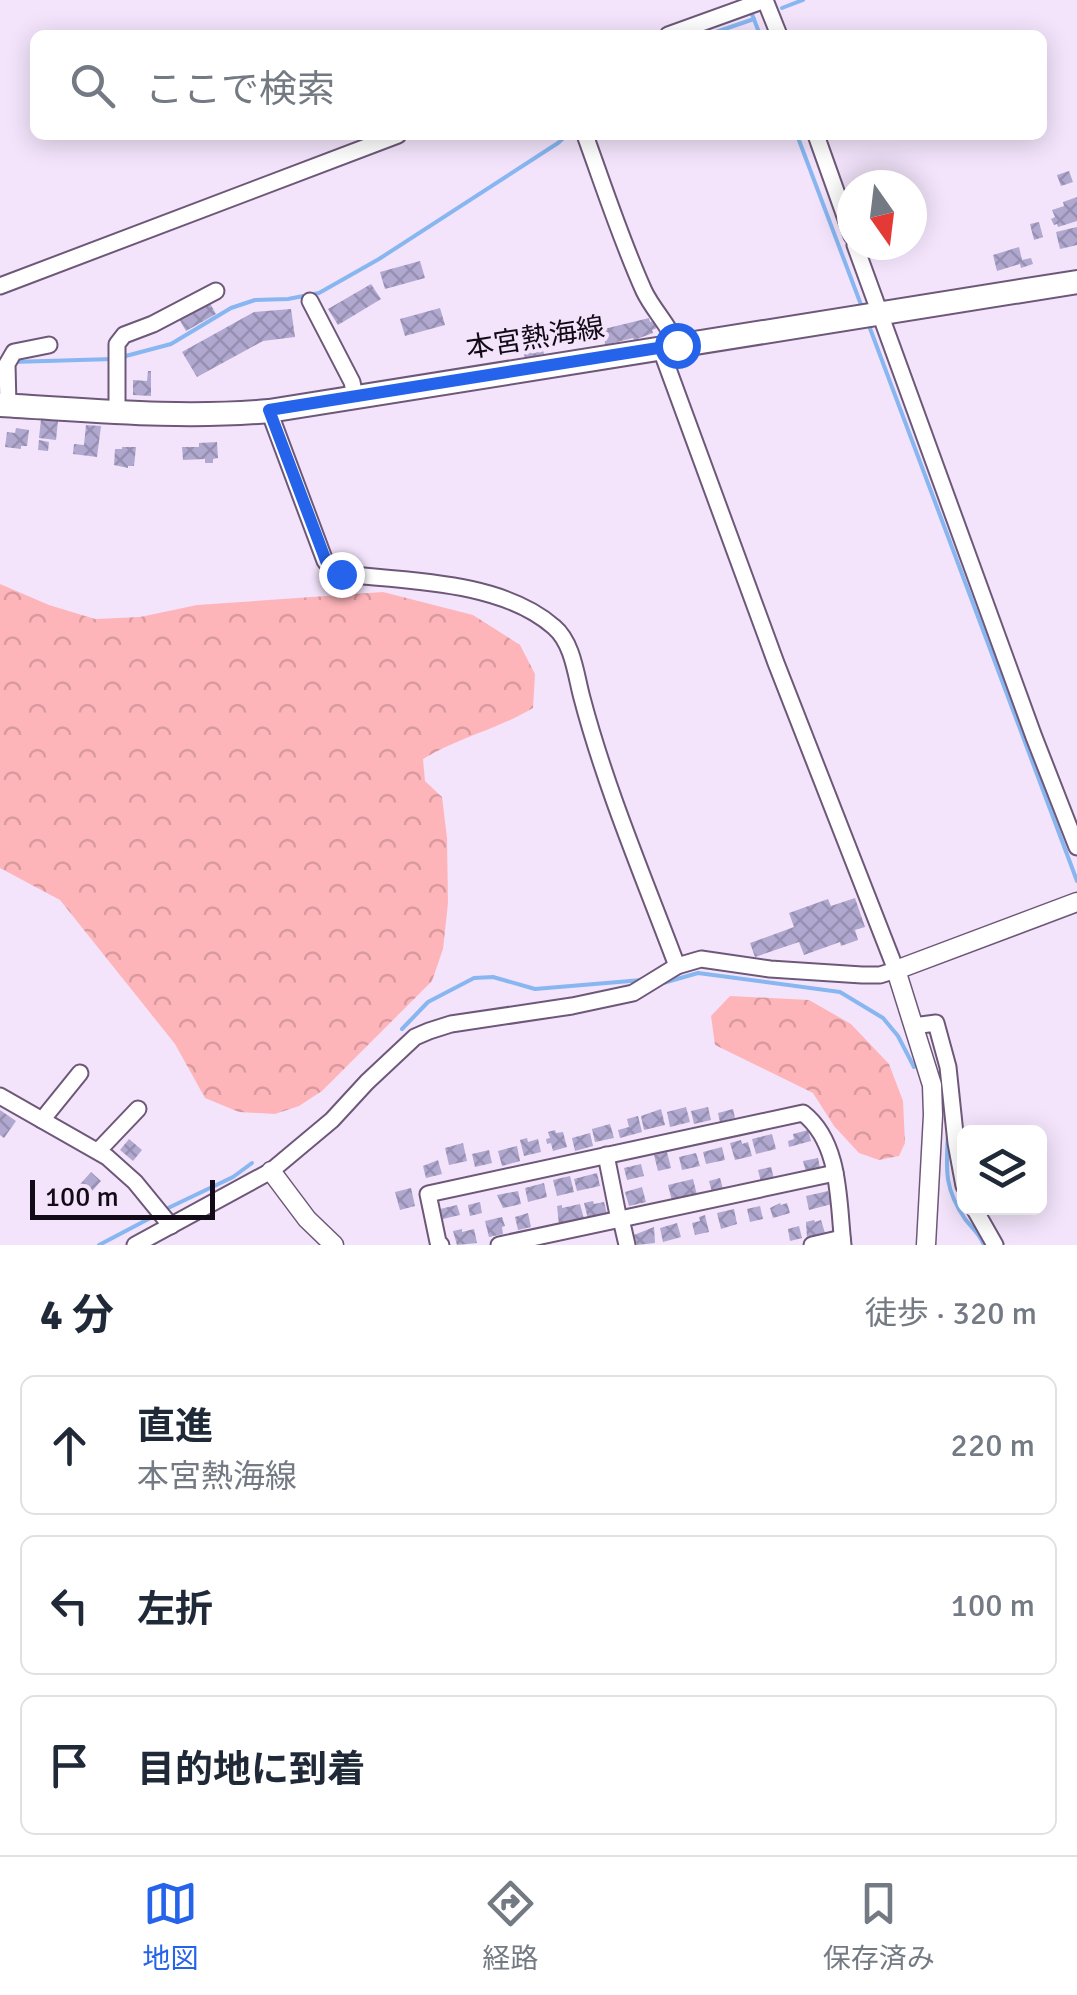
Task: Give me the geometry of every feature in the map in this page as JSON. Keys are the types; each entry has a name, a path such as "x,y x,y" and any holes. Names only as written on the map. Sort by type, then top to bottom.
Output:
{"main road":[{"name":"本宮熱海線","path":"4,405 224,415 269,410 1077,282"}],"street":[{"path":"682,30 765,0 780,0"},
{"path":"765,0 777,30"},
{"path":"0,286 385,140"},
{"path":"587,140 634,270 673,334 669,346 769,644 896,970 932,1085 926,1245"},
{"path":"818,140 837,194"},
{"path":"861,260 1077,847"},
{"path":"117,412 117,344 124,335 216,291"},
{"path":"310,301 356,396"},
{"path":"4,405 8,361 14,352 49,345"},
{"path":"269,410 326,561 333,570 486,593 532,611 556,628 564,639 592,738 676,966"},
{"path":"134,1245 271,1171 332,1120 415,1038 451,1024 633,993 676,966 702,959 770,970 880,975 1074,903"},
{"path":"913,1026 936,1023 948,1067 957,1148"},
{"path":"42,1120 80,1073"},
{"path":"0,1096 98,1151 135,1182 171,1226"},
{"path":"98,1151 138,1110"},
{"path":"440,1245 428,1194 803,1113 814,1121 825,1141 835,1173 843,1242 812,1245"},
{"path":"606,1155 627,1245"},
{"path":"271,1171 307,1219 334,1245"},
{"path":"499,1245 835,1173"},
{"path":"978,1215 996,1245"}],"green space":[{"path":"0,584 95,619 140,617 197,605 383,592 473,615 520,645 535,674 533,708 423,759 425,781 442,797 447,838 448,903 443,949 432,981 322,1091 299,1106 275,1114 239,1112 205,1098 175,1044 60,900 0,868"},
{"path":"730,996 809,1000 851,1024 889,1064 903,1101 905,1143 899,1156 879,1160 859,1153 834,1126 813,1093 715,1045 711,1016"}],"building":[{"path":"1069,171 1073,182 1061,186 1057,175"},
{"path":"1077,197 1077,221 1054,225 1052,210"},
{"path":"1039,222 1043,237 1034,240 1030,224"},
{"path":"1077,227 1077,245 1060,249 1056,232"},
{"path":"1019,247 1022,260 1031,258 1033,264 997,271 993,255"},
{"path":"420,261 425,278 385,289 380,272"},
{"path":"371,284 381,299 338,325 328,309"},
{"path":"208,300 216,314 186,331 178,317"},
{"path":"440,308 445,325 405,336 400,319"},
{"path":"291,309 295,337 263,341 197,377 182,352 254,312"},
{"path":"649,318 650,322 656,320 653,333 605,345 604,329"},
{"path":"541,320 544,354 525,358 512,327"},
{"path":"148,371 151,396 133,395 133,380 147,381"},
{"path":"41,419 58,421 56,440 39,438"},
{"path":"86,425 101,426 97,457 73,454 74,444 84,445"},
{"path":"16,428 29,430 27,446 5,447 7,432 15,433"},
{"path":"39,440 49,442 48,451 38,450"},
{"path":"217,442 218,458 213,463 205,463 205,459 183,460 182,447"},
{"path":"136,447 134,466 114,465 115,449"},
{"path":"855,898 865,927 855,930 858,940 804,955 799,942 755,957 750,943 794,927 789,913 828,899 831,906"},
{"path":"686,1107 690,1122 670,1127 667,1112"},
{"path":"708,1107 711,1120 694,1124 691,1111"},
{"path":"661,1109 665,1125 644,1130 641,1116"},
{"path":"733,1109 735,1118 720,1122 718,1113"},
{"path":"0,1110 16,1121 4,1138 0,1135"},
{"path":"638,1116 642,1132 620,1138 618,1130 629,1127 627,1119"},
{"path":"610,1124 614,1138 595,1142 592,1129"},
{"path":"808,1130 811,1141 789,1147 793,1134"},
{"path":"548,1132 563,1132 567,1147 553,1151 546,1139 550,1138"},
{"path":"590,1133 593,1146 575,1151 572,1138"},
{"path":"772,1134 776,1149 756,1154 752,1139"},
{"path":"527,1138 528,1142 538,1139 541,1152 524,1156 520,1140"},
{"path":"129,1139 142,1150 133,1161 120,1150"},
{"path":"741,1140 742,1144 748,1142 752,1156 735,1160 730,1143"},
{"path":"463,1143 467,1161 449,1165 445,1148"},
{"path":"517,1146 520,1161 502,1166 498,1151"},
{"path":"722,1147 725,1160 706,1164 703,1152"},
{"path":"489,1150 492,1163 475,1167 472,1154"},
{"path":"667,1152 671,1168 658,1171 654,1155"},
{"path":"696,1153 700,1166 682,1170 679,1157"},
{"path":"818,1158 820,1168 806,1172 803,1161"},
{"path":"438,1160 442,1174 426,1178 423,1166"},
{"path":"641,1164 644,1176 627,1180 624,1168"},
{"path":"771,1167 774,1179 761,1182 758,1170"},
{"path":"91,1172 101,1181 84,1200 74,1191"},
{"path":"597,1173 600,1186 577,1191 574,1179"},
{"path":"570,1176 574,1192 557,1196 553,1180"},
{"path":"720,1178 723,1189 712,1192 709,1181"},
{"path":"693,1179 697,1195 672,1201 668,1185"},
{"path":"544,1183 547,1197 528,1202 525,1188"},
{"path":"642,1187 646,1202 629,1206 625,1192"},
{"path":"411,1188 415,1206 400,1210 395,1192"},
{"path":"518,1191 521,1204 503,1208 497,1195"},
{"path":"828,1191 832,1204 809,1210 806,1196"},
{"path":"480,1202 482,1213 470,1216 468,1205"},
{"path":"604,1202 607,1214 588,1219 584,1203"},
{"path":"787,1203 790,1213 773,1218 770,1208"},
{"path":"580,1204 584,1219 559,1225 557,1206"},
{"path":"457,1205 460,1215 443,1219 440,1209"},
{"path":"760,1206 763,1219 750,1222 747,1209"},
{"path":"734,1209 737,1224 721,1229 717,1213"},
{"path":"528,1213 531,1227 518,1230 515,1217"},
{"path":"705,1215 709,1232 695,1235 692,1223"},
{"path":"502,1217 503,1234 489,1237 485,1221"},
{"path":"821,1220 825,1233 807,1238 806,1222"},
{"path":"677,1223 681,1237 663,1242 660,1228"},
{"path":"799,1226 802,1238 790,1241 788,1229"},
{"path":"654,1227 655,1243 637,1245 634,1235"},
{"path":"474,1229 477,1243 457,1245 453,1231"}],"waterway":[{"path":"782,8 803,0"},
{"path":"750,9 758,30"},
{"path":"722,30 754,19"},
{"path":"122,357 171,344 231,308 255,300 319,293 379,259 561,140"},
{"path":"799,140 863,310"},
{"path":"868,323 1077,881"},
{"path":"12,362 113,359"},
{"path":"663,983 698,973 840,992 883,1018 898,1036 914,1067"},
{"path":"402,1029 428,1002 474,978 493,977 535,989 642,980"},
{"path":"948,1134 950,1188 958,1208 984,1245"},
{"path":"164,1210 233,1177 252,1163"},
{"path":"99,1245 156,1215"}],"route":[{"path":"341,574 326,561 269,410 677,345"}]}
